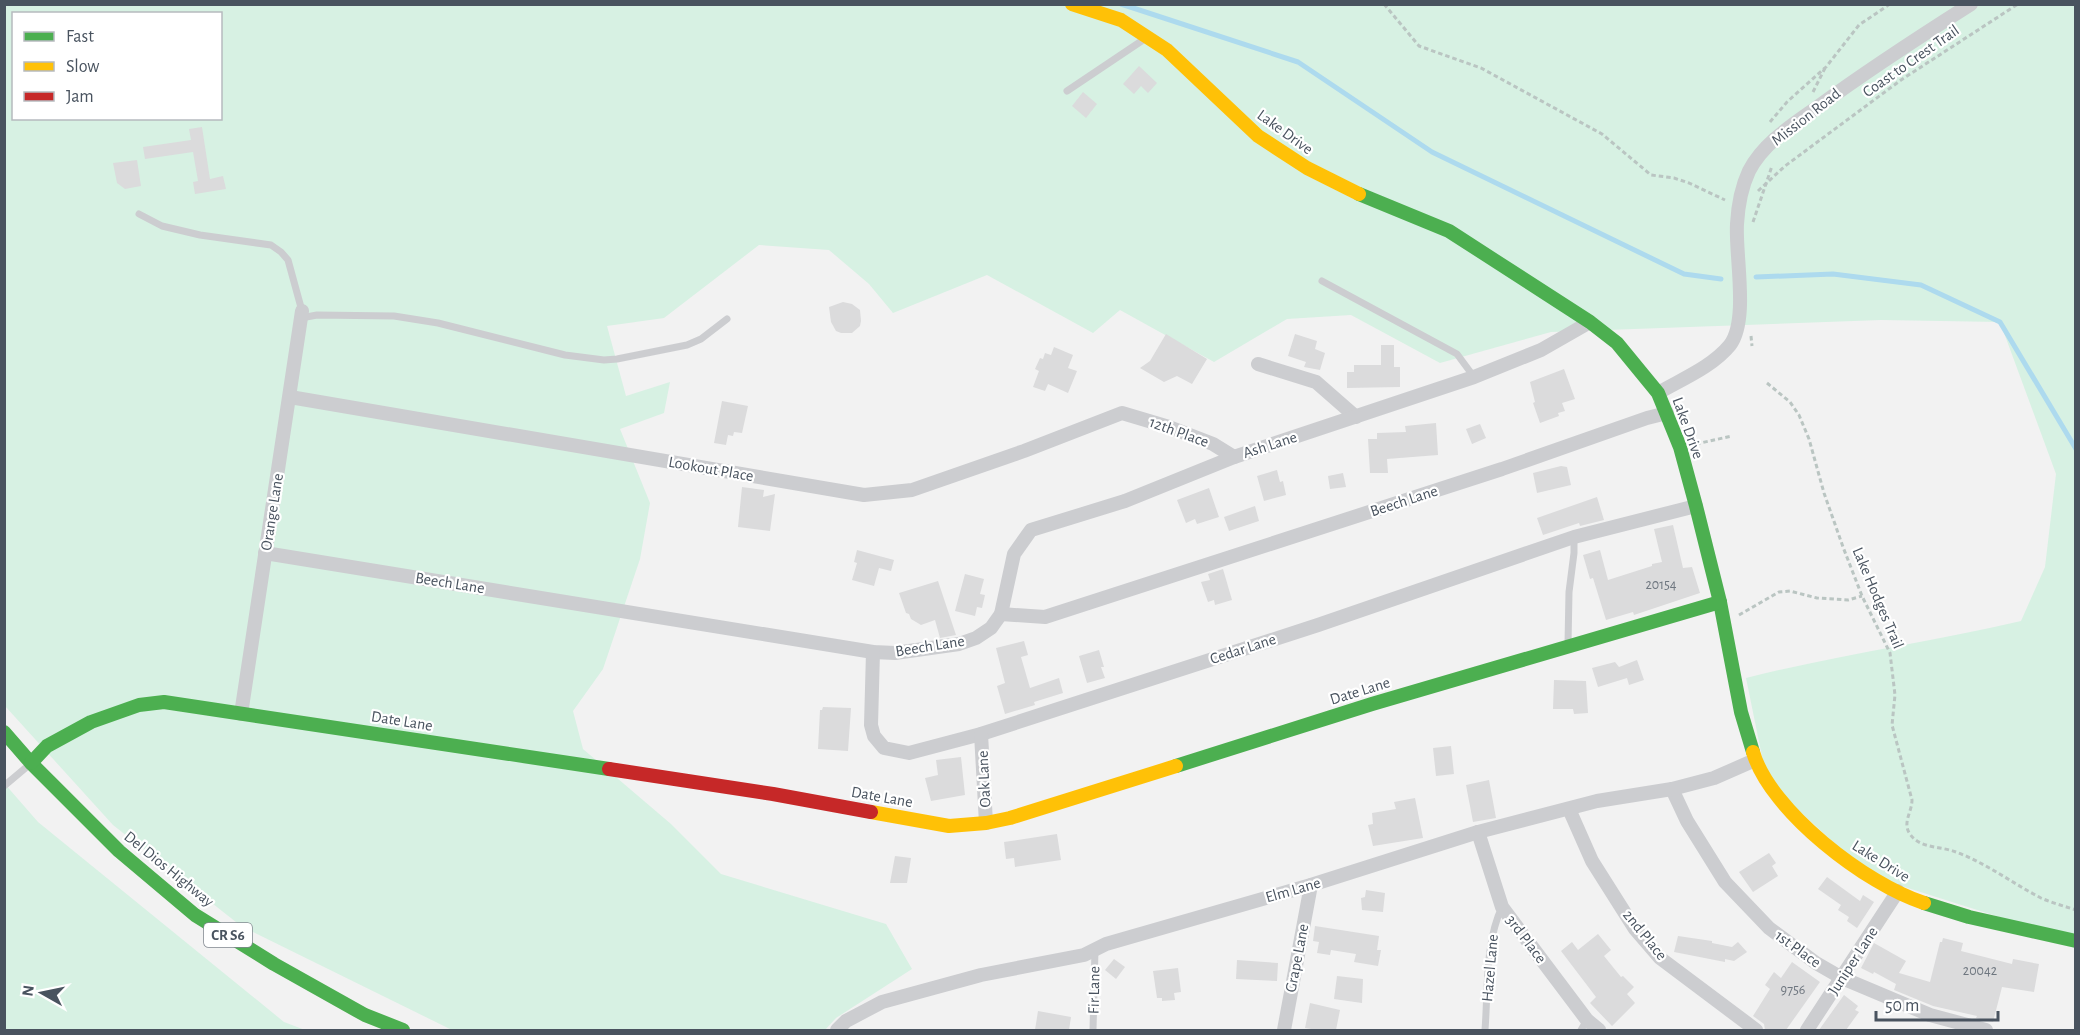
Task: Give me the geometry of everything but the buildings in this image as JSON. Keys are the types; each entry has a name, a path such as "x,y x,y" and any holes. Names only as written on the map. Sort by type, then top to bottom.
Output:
{"street":[{"name":"Lake Drive","path":"1072,4 1121,20 1148,36 1167,50 1258,136 1307,168 1360,195 1449,231 1590,322 1617,343 1658,393 1680,447 1720,602 1741,712 1755,760 1781,801 1813,834 1870,876 1915,900 1951,912 2076,941"},
{"name":"Mission Road","path":"1658,393 1702,368 1720,354 1736,335 1740,318 1737,224 1739,206 1750,169 1770,144 1866,71 1971,4"},
{"name":"Orange Lane","path":"241,714 301,314"},
{"name":"Ash Lane","path":"1001,614 1014,554 1031,530 1125,501 1234,457 1474,376 1540,350 1590,322"},
{"path":"1258,364 1316,382 1356,417"},
{"name":"Lookout Place","path":"290,397 864,495 912,490 1024,451 1122,413"},
{"name":"12th Place","path":"1122,413 1214,444 1234,457"},
{"name":"Beech Lane","path":"265,553 895,653 959,644 976,638 991,628 1001,614 1045,617 1667,413"},
{"name":"Cedar Lane","path":"873,651 871,725 874,736 884,748 909,753 981,734 1318,625 1574,537 1696,506"},
{"name":"Date Lane","path":"31,763 47,746 91,722 140,705 164,702 772,794 949,826 986,823 1010,818 1383,701 1720,602"},
{"name":"Del Dios Highway","path":"4,732 31,763 120,851 195,915 273,964 365,1015 403,1030"},
{"name":"Oak Lane","path":"981,734 986,823"},
{"name":"Elm Lane","path":"837,1030 846,1021 882,1002 981,975 1084,955 1106,944 1311,885 1478,832 1597,801 1672,789 1714,778 1755,760"},
{"name":"1st Place","path":"1672,789 1687,821 1725,882 1769,928 1816,963 1842,978 1930,1015 1986,1030"},
{"name":"2nd Place","path":"1569,809 1592,861 1635,929 1660,958 1756,1030"},
{"name":"3rd Place","path":"1478,832 1502,907 1584,1025 1599,1030"},
{"name":"Grape Lane","path":"1284,1030 1311,885"},
{"name":"Juniper Lane","path":"1807,1030 1898,891"}],"lane":[{"path":"1067,91 1148,36"},
{"path":"139,214 162,226 200,235 271,245 288,260 301,314 394,316 438,323 565,355 604,360 687,345 701,339 727,320"},
{"path":"1322,281 1457,354 1474,376"},
{"path":"1568,646 1569,592 1574,537"},
{"path":"4,786 31,763"},
{"name":"Hazel Lane","path":"1485,1030 1492,937 1495,922 1502,907"},
{"name":"Fir Lane","path":"1093,1030 1095,949"}],"path":[{"path":"1384,4 1419,46 1481,68 1602,134 1651,175 1681,180 1739,206"},
{"path":"1766,128 1787,102 1826,67 1859,25 1890,4"},
{"name":"Coast to Crest Trail","path":"1764,187 1785,166 1901,80 2018,4"},
{"name":"Lake Hodges Trail","path":"1767,383 1790,402 1799,415 1809,439 1824,493 1862,596 1890,653 1895,695 1892,725 1912,800 1906,827 1912,837 1923,844 1955,852 2042,898 2076,910"},
{"path":"1680,447 1732,436"},
{"path":"1723,620 1744,613 1779,592 1790,591 1817,598 1848,600 1862,596"}],"green space":[{"path":"4,5 2075,5 2075,941 1870,876 1767,781 1746,678 2021,621 2045,567 2056,474 2000,322 1881,320 1551,332 1440,363 1351,315 1287,319 1214,362 1120,310 1093,333 987,275 893,313 869,284 829,250 759,245 664,318 607,326 626,396 670,382 664,413 620,429 650,503 640,559 603,669 573,711 583,749 671,824 721,874 886,924 912,969 836,1018 825,1030 452,1030 241,926 113,825 5,706"},
{"path":"4,783 38,822 284,1022 305,1030 5,1030"}],"waterway":[{"path":"1121,4 1298,62 1432,152 1684,274 1721,279"},
{"path":"1756,277 1833,274 1921,285 2000,322 2076,449"}],"traffic: fast":[{"path":"1359,194 1449,231 1590,322 1617,343 1658,393 1680,447 1696,506 1720,602 1741,712 1753,752"},
{"path":"1176,766 1372,704 1720,602"},
{"path":"31,763 47,746 91,722 139,705 164,702 609,769"},
{"path":"4,732 31,763 119,851 195,915 274,964 365,1015 403,1030"},
{"path":"1924,903 1969,917 2076,941"}],"traffic: slow":[{"path":"1072,4 1121,20 1167,50 1258,136 1307,168 1359,194"},
{"path":"1753,752 1763,775 1779,798 1824,843 1849,863 1876,880 1901,894 1924,903"},
{"path":"871,812 949,826 986,823 1010,818 1176,766"}],"traffic: jam":[{"path":"609,769 773,794 871,812"}]}
